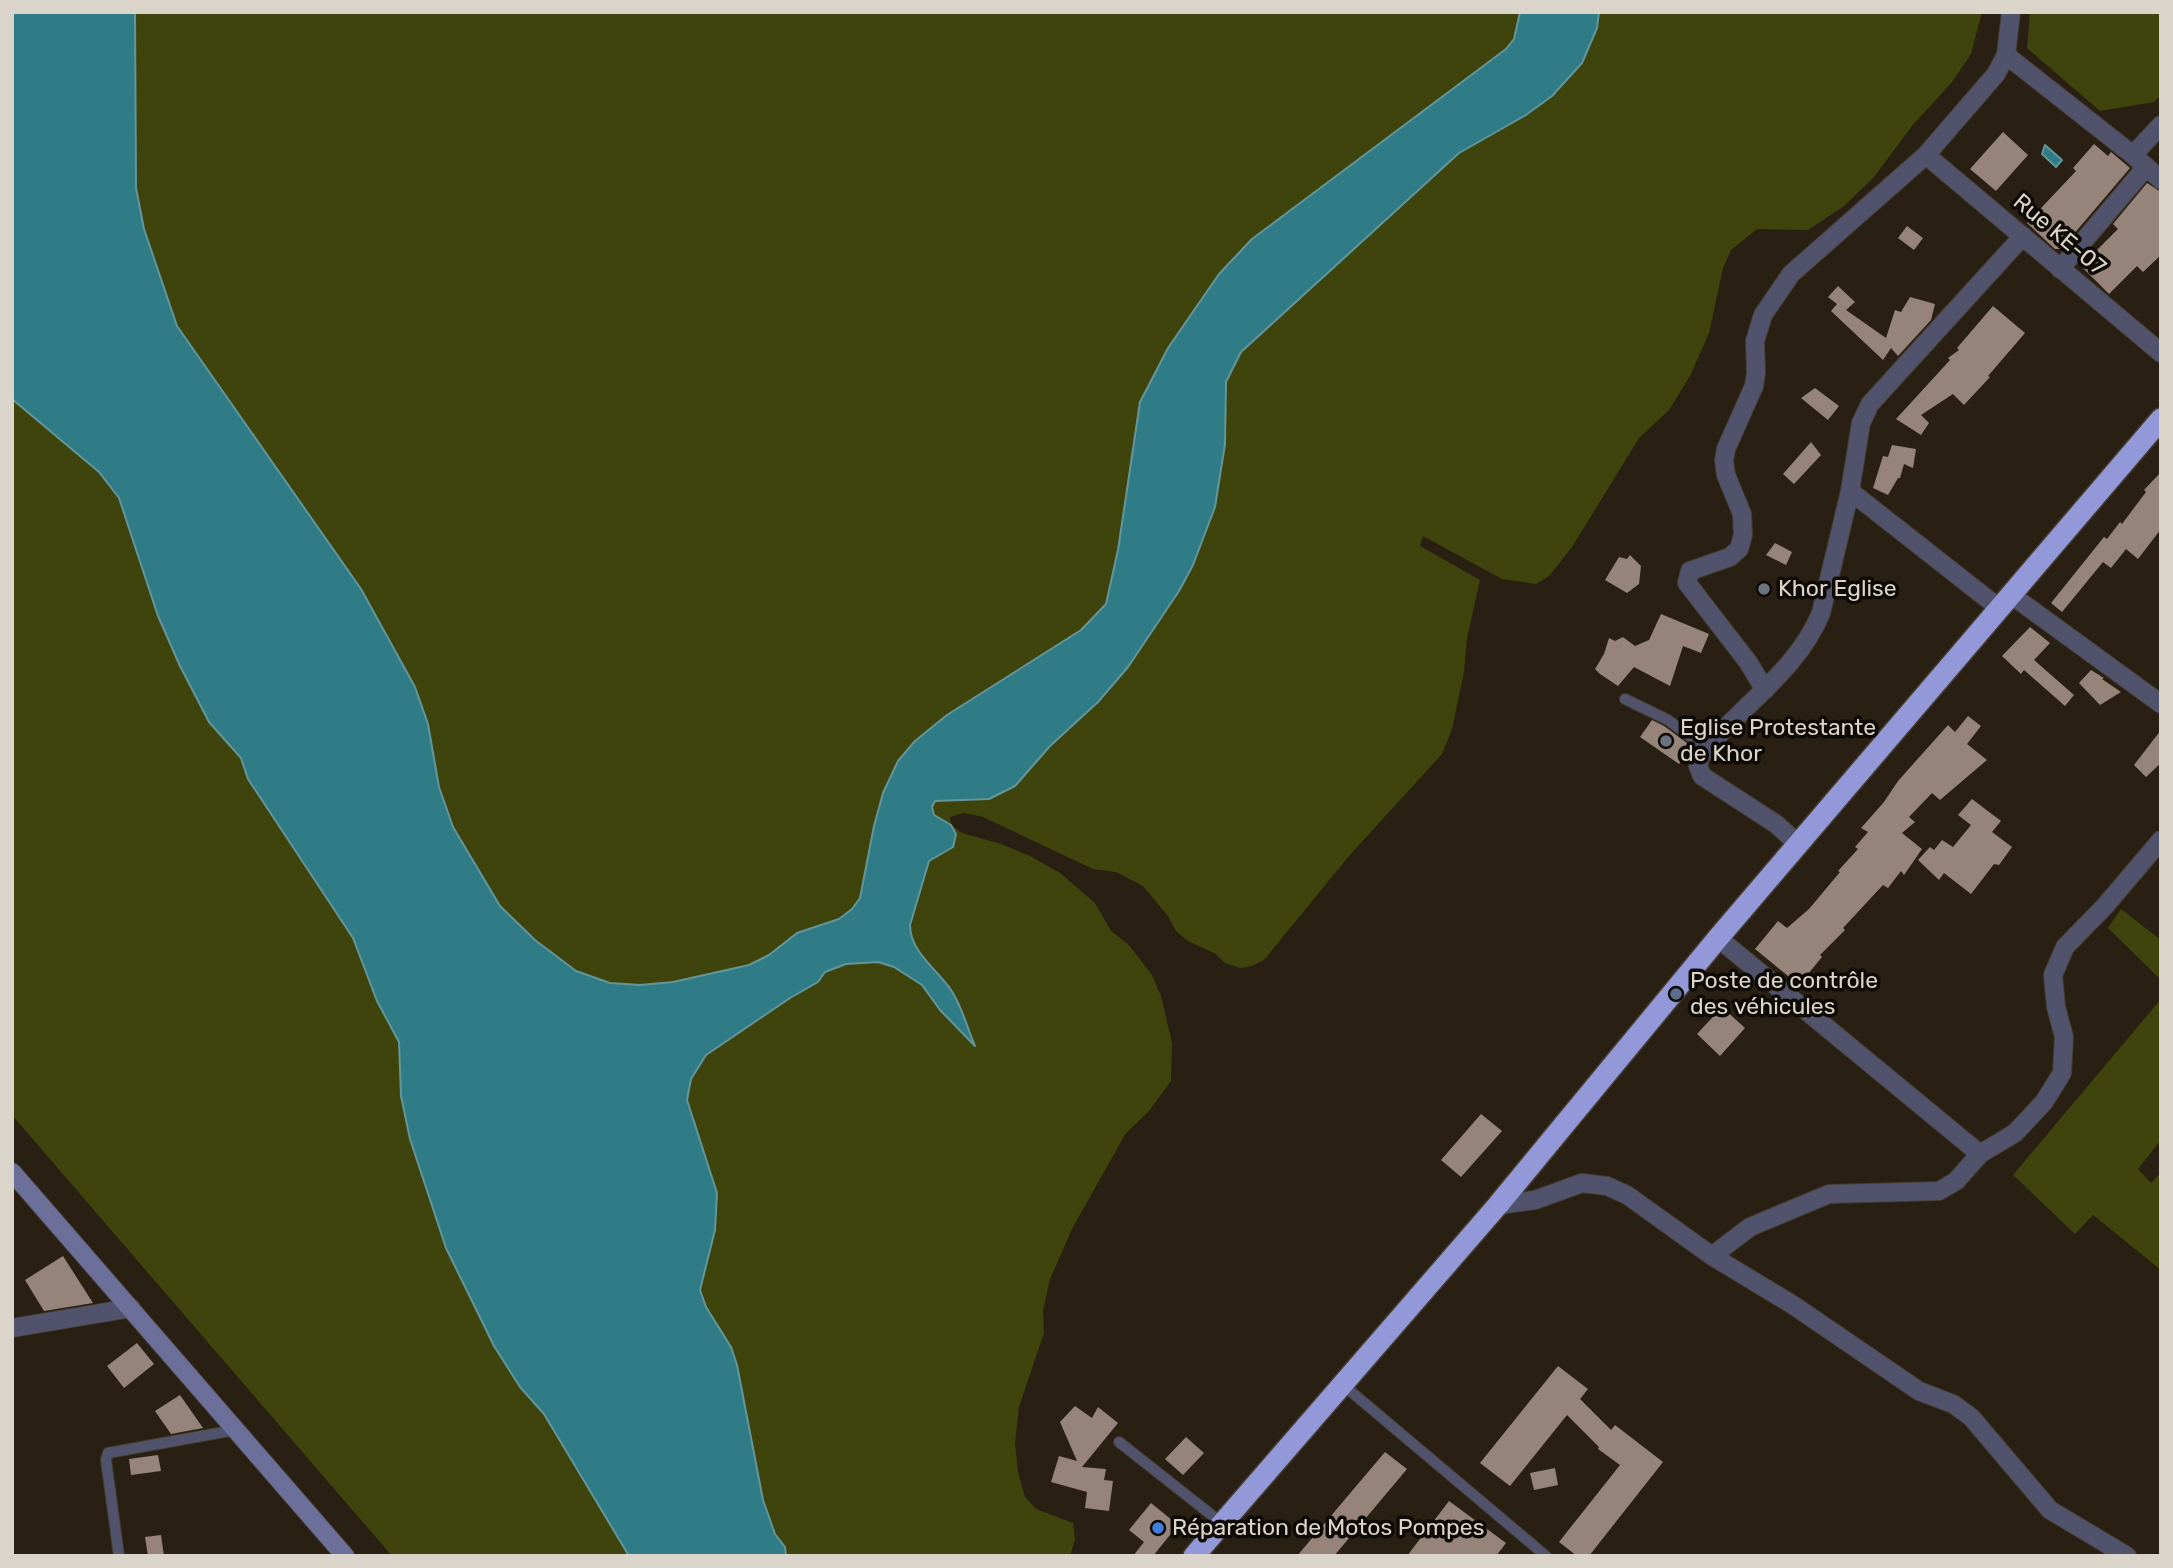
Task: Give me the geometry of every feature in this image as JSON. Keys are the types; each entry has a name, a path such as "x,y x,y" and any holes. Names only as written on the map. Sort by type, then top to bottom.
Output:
{"highway":[{"path":"1194,1556 1498,1205 1718,938 2161,419"}],"street":[{"path":"1765,690 1748,662 1688,583 1689,571 1730,557 1740,549 1743,535 1742,514 1726,475 1724,461 1726,449 1754,386 1755,341 1763,315 1791,274 1926,155 1996,74 2006,55 2011,12"},
{"path":"2006,55 2161,180"},
{"path":"2060,269 2139,161 2161,125"},
{"name":"Rue KE-07","path":"1926,155 2161,352"},
{"path":"1798,844 1776,824 1702,776 1698,766 1700,758 1782,674 1816,626 1850,491 1861,423 1870,404 2024,236"},
{"path":"1850,491 2005,601 2161,704"},
{"path":"1712,1256 1750,1227 1829,1194 1939,1191 1956,1181 1980,1154 2015,1133 2044,1102 2062,1073 2064,1037 2056,1006 2053,975 2065,947 2105,906 2161,840"},
{"path":"1718,938 1980,1154"},
{"path":"12,1172 345,1556"},
{"path":"1498,1205 1535,1200 1582,1183 1606,1186 1627,1195 1712,1256 1793,1305 1919,1391 1953,1404 1970,1417 2050,1510 2127,1556"},
{"path":"12,1328 131,1308"}],"lane":[{"path":"1625,699 1668,720 1707,748"},
{"path":"1342,1384 1546,1556"},
{"path":"119,1556 106,1460 108,1453 235,1430"},
{"path":"1119,1442 1223,1525"}],"green space":[{"path":"135,12 1520,12 1514,39 1506,49 1252,239 1219,274 1168,348 1106,604 1081,630 947,715 915,741 898,761 883,793 860,898 852,909 839,919 797,933 769,955 749,965 673,982 640,985 610,983 576,971 535,939 500,906 453,827 439,787 428,724 415,687 361,589 177,326 144,229 136,188"},
{"path":"1599,12 1982,12 1971,54 1952,82 1912,126 1874,177 1844,206 1808,230 1757,229 1731,250 1723,268 1709,333 1690,376 1669,410 1639,438 1572,547 1549,576 1536,584 1502,579 1423,536 1420,546 1480,580 1452,729 1442,754 1349,856 1264,960 1240,968 1225,963 1216,954 1188,941 1176,931 1168,916 1143,886 1116,872 1093,869 983,817 964,813 950,817 951,825 934,815 932,807 935,801 989,799 1015,786 1050,746 1193,565 1215,507 1225,444 1226,382 1241,352 1459,153 1526,115 1552,96 1597,28"},
{"path":"2030,12 2161,12 2161,95 2154,102 2100,111 2027,48"},
{"path":"12,399 99,472 119,498 158,616 180,666 209,722 241,758 248,779 353,938 377,1001 399,1042 401,1096 446,1249 494,1346 520,1387 544,1414 629,1556 392,1556 12,1115"},
{"path":"951,825 962,833 1030,856 1060,873 1095,903 1111,931 1128,944 1152,975 1161,996 1172,1043 1171,1081 1149,1111 1126,1133 1073,1227 1050,1279 1043,1311 1044,1333 1019,1407 1015,1443 1018,1472 1025,1497 1036,1509 1073,1523 1075,1539 1070,1556 786,1556 785,1547 775,1534 763,1500 737,1365 731,1347 706,1307 700,1290 715,1230 687,1100 691,1079 706,1055 818,982 825,972 846,964 878,962 894,967 922,985 940,1010 974,1044 948,985 920,954 911,936 910,925 929,860 953,847"},
{"path":"2121,909 2161,940 2161,980 2108,928"},
{"path":"2161,999 2161,1140 2138,1169 2151,1183 2161,1172 2161,1270 2093,1215 2075,1234 2013,1175"}],"water":[{"path":"12,12 135,12 136,188 144,229 177,326 361,589 415,687 428,724 439,787 453,827 500,906 535,940 576,971 610,983 640,985 673,982 749,965 769,955 797,933 839,919 852,909 860,898 883,793 898,761 915,741 947,715 1081,630 1106,604 1118,550 1140,402 1168,348 1219,274 1252,239 1506,49 1514,39 1520,12 1599,12 1597,28 1582,63 1552,96 1526,115 1459,153 1241,352 1226,382 1225,444 1215,507 1193,565 1179,591 1128,667 1098,702 1050,746 1015,786 989,799 935,801 932,807 934,815 951,825 956,834 953,847 929,861 910,925 911,935 919,952 955,996 975,1046 940,1010 922,985 894,967 878,962 846,964 825,972 818,982 706,1055 691,1079 687,1100 717,1193 715,1230 700,1290 706,1307 731,1347 737,1365 763,1500 775,1534 785,1547 786,1556 629,1556 544,1414 520,1387 494,1346 446,1248 410,1139 401,1096 399,1042 377,1001 353,938 248,779 241,758 209,722 180,666 158,616 119,498 99,472 12,399"},
{"path":"2045,145 2062,160 2056,167 2042,154"}],"building":[{"path":"2003,132 2028,155 1996,191 1970,169"},
{"path":"2094,144 2108,156 2111,152 2130,168 2061,249 2055,249 2027,223 2076,171 2073,168"},
{"path":"2147,183 2161,192 2161,255 2143,272 2137,266 2109,294 2081,266 2118,229 2113,224"},
{"path":"1907,226 1923,238 1914,250 1898,238"},
{"path":"1838,286 1855,302 1846,310 1886,338 1895,310 1901,312 1910,297 1935,304 1931,320 1898,356 1891,348 1883,360 1831,311 1837,304 1828,297"},
{"path":"1993,306 2025,333 1988,376 1990,377 1964,405 1953,394 1921,415 1929,423 1921,435 1896,419 1950,360 1948,358 1959,350 1957,348"},
{"path":"1815,388 1839,406 1828,420 1801,398"},
{"path":"1811,442 1821,455 1794,484 1783,474"},
{"path":"1892,445 1916,449 1913,468 1904,464 1900,478 1888,495 1873,488 1883,456 1888,457"},
{"path":"2161,472 2161,529 2138,559 2126,549 2111,568 2103,562 2062,612 2051,603 2104,537 2107,539 2120,522 2122,524 2146,492 2144,490"},
{"path":"1775,543 1792,552 1786,565 1766,555"},
{"path":"1630,555 1641,566 1639,584 1627,593 1605,580 1619,557 1627,559"},
{"path":"1661,614 1709,634 1701,653 1683,646 1670,686 1634,667 1618,686 1595,669 1609,638 1615,641 1623,637 1635,646 1649,640"},
{"path":"2030,627 2050,643 2034,660 2074,695 2065,706 2024,670 2021,674 2002,656"},
{"path":"2091,670 2121,692 2100,705 2079,683"},
{"path":"1968,716 1981,726 1967,744 1987,760 1940,800 1932,793 1909,817 1915,822 1902,833 1922,849 1904,875 1901,871 1888,888 1883,885 1843,928 1845,930 1820,955 1822,957 1799,985 1755,949 1778,921 1787,928 1809,909 1858,849 1855,847 1868,832 1861,828 1898,781 1948,725 1955,732"},
{"name":"Eglise Protestante de Khor","path":"1652,720 1691,746 1679,764 1640,737"},
{"path":"2161,730 2161,763 2146,777 2134,765"},
{"path":"1972,799 2001,821 1992,832 2012,847 1999,865 1994,864 1971,894 1944,873 1939,880 1918,860 1930,847 1934,850 1942,840 1953,847 1971,825 1958,815"},
{"path":"1722,1007 1745,1028 1720,1056 1697,1034"},
{"path":"1481,1114 1502,1131 1461,1177 1441,1160"},
{"path":"63,1256 93,1303 44,1311 25,1280"},
{"path":"137,1343 154,1364 124,1388 107,1366"},
{"path":"1558,1366 1588,1389 1580,1399 1611,1430 1615,1425 1663,1462 1589,1556 1577,1556 1559,1542 1620,1465 1598,1449 1567,1415 1510,1486 1480,1463"},
{"path":"180,1395 203,1428 171,1434 155,1411"},
{"path":"1075,1406 1092,1418 1098,1407 1118,1423 1082,1467 1106,1469 1104,1480 1113,1481 1109,1511 1085,1508 1087,1492 1051,1482 1059,1456 1077,1461 1060,1422"},
{"path":"1186,1437 1204,1453 1183,1475 1165,1459"},
{"path":"1385,1452 1407,1469 1334,1556 1297,1556"},
{"path":"158,1455 161,1471 131,1475 129,1459"},
{"path":"1555,1468 1558,1485 1534,1490 1530,1473"},
{"path":"1449,1501 1506,1543 1496,1556 1407,1556"},
{"path":"1151,1503 1178,1525 1153,1556 1133,1556 1144,1542 1129,1530"},
{"path":"161,1535 164,1556 148,1556 145,1537"}],"place":[{"name":"Khor Eglise","path":"1764,589"},
{"name":"Eglise Protestante de Khor","path":"1666,741"},
{"name":"Poste de contrôle des véhicules","path":"1676,994"},
{"name":"Réparation de Motos Pompes","path":"1158,1528"}]}
